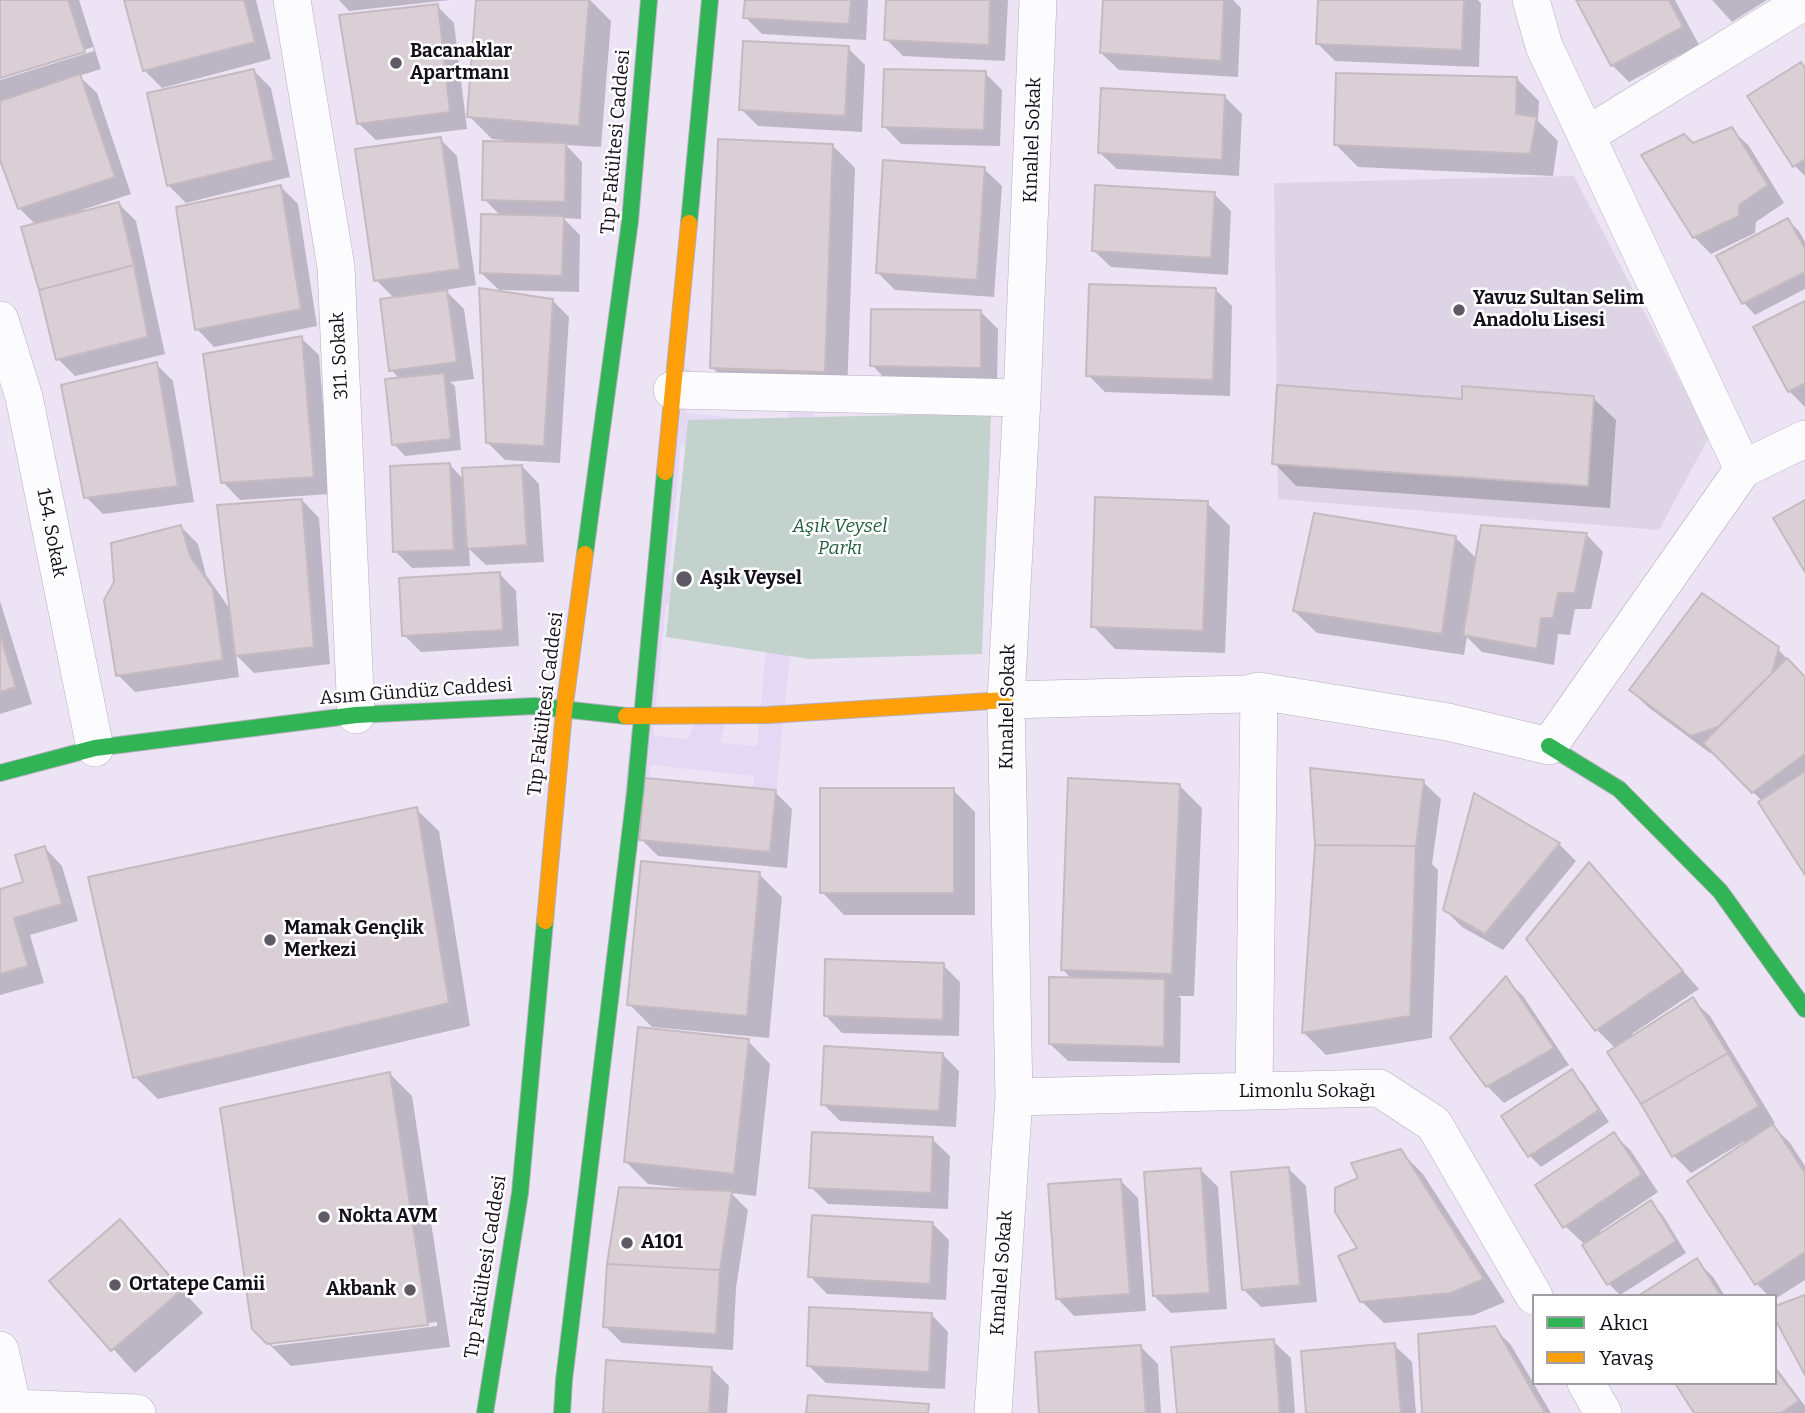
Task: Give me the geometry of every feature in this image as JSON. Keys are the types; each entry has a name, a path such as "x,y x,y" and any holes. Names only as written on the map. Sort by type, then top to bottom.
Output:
{"main road":[{"name":"Tıp Fakültesi Caddesi","path":"485,1413 520,1193 564,711 630,221 649,0"},
{"path":"562,1413 565,1366 643,718 710,0"},
{"name":"Asım Gündüz Caddesi","path":"0,773 94,748 356,715 534,706 643,718 768,715 1006,700"},
{"path":"1549,746 1619,789 1720,891 1805,1009"}],"street":[{"name":"311. Sokak","path":"292,0 336,267 356,715"},
{"name":"Kınalıel Sokak","path":"993,1413 1014,1097 1006,700 1022,398 1038,0"},
{"path":"1531,0 1544,46 1743,470"},
{"path":"1587,135 1805,1"},
{"name":"154. Sokak","path":"0,320 24,397 94,748"},
{"path":"672,390 1022,398"},
{"path":"1006,700 1246,694 1259,691 1448,722 1549,746 1743,470 1805,439"},
{"path":"1254,1091 1259,691"},
{"name":"Limonlu Sokağı","path":"1014,1097 1379,1088 1434,1124 1533,1294"},
{"path":"0,1350 11,1411 137,1413"},
{"path":"1587,1385 1603,1413"}],"shaded area":[{"name":"Yavuz Sultan Selim Anadolu Lisesi","path":"1574,176 1709,437 1659,530 1278,499 1274,183"},
{"path":"667,366 690,369 686,413 788,423 792,379 817,382 774,814 751,811 754,776 651,765 647,801 624,799","holes":["681,444 717,447 715,469 745,472 748,450 785,454 772,584 669,574","666,605 769,615 757,746 720,743 725,726 698,714 688,739 653,735"]}],"green space":[{"name":"Aşık Veysel Parkı","path":"991,413 982,654 809,659 666,637 688,420"}],"building":[{"path":"0,0 68,0 85,52 0,78"},
{"path":"124,0 244,0 255,42 143,71"},
{"path":"476,0 589,0 579,126 467,117"},
{"path":"745,0 851,0 849,24 743,18"},
{"path":"886,0 990,0 989,45 884,40"},
{"path":"1103,0 1224,0 1221,61 1100,53"},
{"path":"1318,0 1464,0 1462,50 1316,44"},
{"path":"1576,0 1669,0 1683,27 1611,66"},
{"name":"Bacanaklar Apartmanı","path":"438,4 450,112 357,124 339,15"},
{"path":"743,41 849,46 845,116 739,110"},
{"path":"1801,62 1805,68 1805,159 1793,167 1747,96"},
{"path":"254,69 274,160 167,186 147,93"},
{"path":"884,69 986,71 984,130 882,127"},
{"path":"1336,73 1517,77 1516,114 1537,117 1530,154 1334,145"},
{"path":"80,74 115,177 18,209 0,160 0,101"},
{"path":"1101,88 1225,95 1222,160 1098,153"},
{"path":"1732,127 1768,185 1739,205 1739,216 1693,238 1641,155 1684,134 1693,143"},
{"path":"441,137 460,269 374,281 355,149"},
{"path":"718,139 833,144 825,372 710,368"},
{"path":"483,141 566,143 565,202 482,200"},
{"path":"883,160 985,167 977,280 876,273"},
{"path":"281,185 301,309 195,330 176,207"},
{"path":"1095,185 1215,192 1211,258 1092,251"},
{"path":"119,202 134,265 39,290 21,227"},
{"path":"481,214 564,216 562,276 480,273"},
{"path":"1788,218 1805,249 1805,272 1742,304 1716,256"},
{"path":"134,265 148,337 56,360 39,290"},
{"path":"1089,284 1216,288 1213,380 1086,376"},
{"path":"479,288 553,299 544,446 486,443"},
{"path":"447,290 457,362 389,371 380,299"},
{"path":"1805,301 1805,383 1788,392 1753,327"},
{"path":"871,309 981,310 981,368 870,366"},
{"path":"302,336 314,477 221,483 203,354"},
{"path":"157,362 178,486 84,498 61,385"},
{"path":"444,373 451,439 392,445 385,379"},
{"path":"1277,385 1462,399 1462,386 1594,396 1588,486 1272,464"},
{"path":"450,463 454,550 393,552 390,466"},
{"path":"522,465 527,545 467,549 462,468"},
{"path":"1095,497 1208,501 1203,631 1091,627"},
{"path":"302,499 314,647 235,656 217,505"},
{"path":"1805,500 1805,572 1773,518"},
{"path":"1314,513 1456,536 1442,634 1293,611"},
{"path":"181,525 190,556 213,589 223,660 116,676 104,600 114,582 111,543"},
{"path":"1481,525 1587,533 1575,593 1558,593 1553,618 1541,618 1537,649 1463,635"},
{"path":"500,572 503,630 402,636 399,578"},
{"path":"1702,593 1779,647 1772,673 1718,727 1691,736 1629,690"},
{"path":"0,635 16,687 0,692"},
{"path":"1787,658 1805,677 1805,754 1752,793 1703,743"},
{"path":"1310,768 1424,780 1416,846 1315,845"},
{"path":"1805,771 1805,875 1758,802"},
{"path":"645,778 776,790 770,852 639,840"},
{"path":"1068,778 1180,784 1172,974 1061,970"},
{"path":"820,788 954,788 954,893 820,893"},
{"path":"1474,793 1560,843 1485,934 1443,910"},
{"name":"Mamak Gençlik Merkezi","path":"417,807 449,1003 133,1078 88,877"},
{"path":"1315,845 1416,846 1410,1016 1302,1033"},
{"path":"45,846 62,904 14,918 28,966 0,974 0,889 23,882 15,855"},
{"path":"641,861 760,872 747,1016 627,1005"},
{"path":"1589,862 1683,971 1595,1031 1526,939"},
{"path":"825,959 944,963 943,1020 824,1016"},
{"path":"1506,976 1554,1048 1486,1087 1450,1038"},
{"path":"1049,977 1165,979 1164,1047 1049,1044"},
{"path":"1693,997 1728,1053 1641,1104 1607,1052"},
{"path":"638,1027 749,1039 734,1174 624,1162"},
{"path":"824,1046 943,1053 939,1111 821,1105"},
{"path":"1728,1053 1759,1106 1672,1157 1641,1104"},
{"path":"1572,1069 1599,1110 1528,1157 1501,1116"},
{"name":"Nokta AVM","path":"390,1072 428,1325 267,1344 252,1329 220,1108"},
{"path":"1773,1124 1805,1173 1805,1252 1755,1285 1687,1181"},
{"path":"812,1132 933,1137 931,1193 809,1188"},
{"path":"1614,1132 1642,1174 1563,1228 1535,1185"},
{"path":"1401,1149 1484,1279 1451,1293 1360,1302 1338,1256 1357,1248 1335,1212 1335,1188 1358,1178 1351,1163"},
{"path":"1289,1167 1300,1285 1242,1290 1231,1172"},
{"path":"1201,1168 1210,1293 1153,1296 1144,1172"},
{"path":"1121,1179 1130,1294 1056,1299 1048,1184"},
{"path":"619,1187 732,1191 720,1270 607,1264"},
{"path":"1651,1200 1676,1241 1607,1285 1582,1245"},
{"path":"812,1215 933,1222 930,1284 808,1277"},
{"name":"Ortatepe Camii","path":"120,1219 182,1290 111,1351 49,1281"},
{"path":"1697,1258 1720,1294 1641,1294"},
{"path":"607,1264 720,1270 716,1334 603,1327"},
{"path":"1805,1295 1805,1375 1777,1323 1777,1305"},
{"path":"809,1307 932,1313 929,1372 807,1366"},
{"path":"1495,1326 1545,1413 1422,1413 1418,1334"},
{"path":"1274,1339 1280,1413 1177,1413 1171,1347"},
{"path":"1395,1343 1401,1413 1306,1413 1301,1351"},
{"path":"1141,1345 1146,1413 1039,1413 1035,1352"},
{"path":"606,1360 712,1367 709,1413 603,1413"},
{"path":"1777,1372 1799,1401 1781,1413 1694,1413 1676,1385 1777,1385"},
{"path":"808,1395 929,1404 928,1413 806,1413"}],"traffic: fast":[{"path":"585,554 630,221 649,0"},
{"path":"689,223 710,0"},
{"path":"562,1413 635,793 665,472"},
{"path":"0,773 95,748 356,715 534,706 626,716"},
{"path":"1549,746 1619,789 1720,891 1805,1009"},
{"path":"485,1413 520,1193 545,921"}],"traffic: slow":[{"path":"665,472 689,223"},
{"path":"545,921 564,711 585,554"},
{"path":"626,716 768,715 1006,700"}],"place":[{"name":"Bacanaklar Apartmanı","path":"396,63"},
{"name":"Yavuz Sultan Selim Anadolu Lisesi","path":"1459,310"},
{"name":"Aşık Veysel","path":"684,579"},
{"name":"Mamak Gençlik Merkezi","path":"270,940"},
{"name":"Nokta AVM","path":"324,1217"},
{"name":"A101","path":"627,1243"},
{"name":"Ortatepe Camii","path":"115,1285"},
{"name":"Akbank","path":"410,1290"}]}
